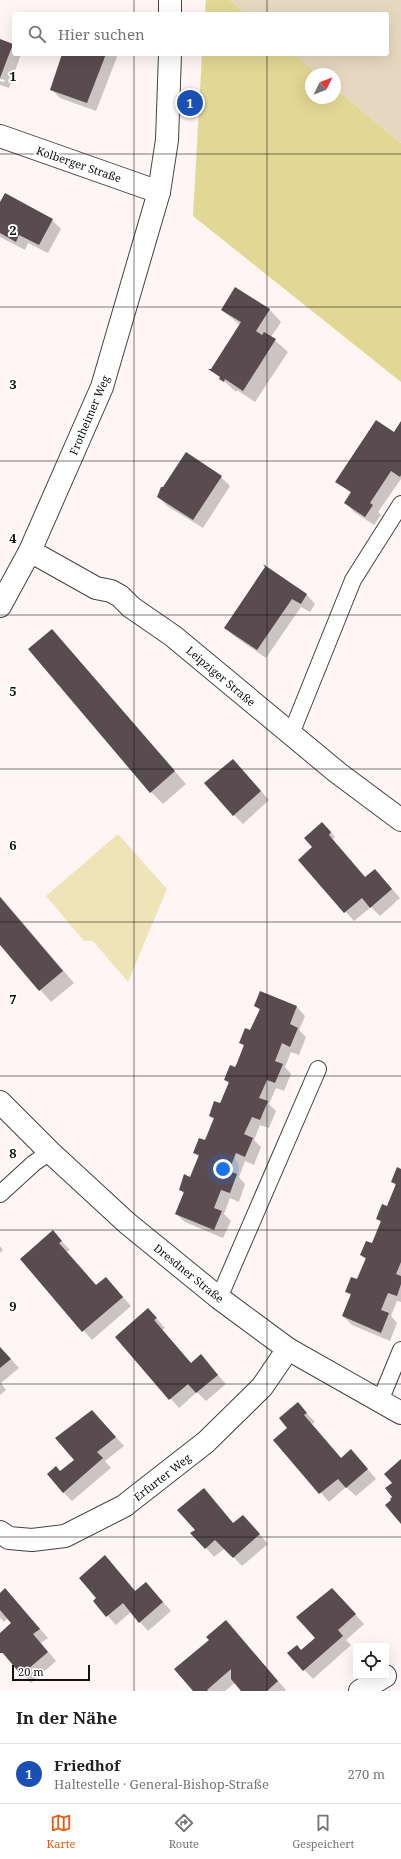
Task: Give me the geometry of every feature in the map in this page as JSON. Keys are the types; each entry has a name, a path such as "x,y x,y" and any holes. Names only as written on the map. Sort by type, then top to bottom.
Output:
{"street":[{"path":"170,0 170,12"},
{"name":"Frotheimer Weg","path":"0,606 30,551 102,387 159,192 167,140 170,56"},
{"name":"Kolberger Straße","path":"0,136 159,192"},
{"name":"Leipziger Straße","path":"30,551 96,588 111,591 120,596 131,607 173,636 338,773 401,820"},
{"name":"Dresdner Straße","path":"0,1102 50,1152 127,1223 219,1298 288,1349 401,1413"},
{"name":"Erfurter Weg","path":"0,1532 9,1538 32,1540 65,1536 124,1506 206,1442 262,1388 288,1349"},
{"path":"389,1674 401,1666"},
{"path":"360,1691 380,1679"}],"lane":[{"path":"291,734 352,580 401,504"},
{"path":"219,1298 318,1069"},
{"path":"0,1194 34,1163 50,1152"},
{"path":"380,1401 401,1350"}],"shaded area":[{"path":"206,0 230,0 244,12 205,12"},
{"path":"230,0 401,0 401,143 341,93 341,68 311,68 296,56 389,56 389,12 244,12"},
{"path":"202,56 296,56 311,68 305,68 305,104 341,104 341,93 401,143 401,382 193,216"},
{"path":"118,834 167,889 128,982 93,941 84,941 46,896"}],"building":[{"path":"0,39 12,44 12,47 0,78"},
{"path":"61,56 105,56 87,103 50,90"},
{"path":"5,193 53,219 39,245 19,235 16,242 0,233 0,202"},
{"path":"235,287 270,309 256,331 262,335 264,332 276,339 243,391 225,379 224,382 219,379 220,377 208,369 211,369 241,322 221,310"},
{"path":"376,420 394,432 401,421 401,475 400,477 391,471 370,503 373,505 365,517 344,503 351,492 335,482"},
{"path":"186,452 222,476 193,520 157,497 161,487 163,487"},
{"path":"263,564 307,594 301,604 292,599 257,650 224,628 265,567"},
{"path":"52,629 175,771 150,793 28,649"},
{"path":"233,759 261,791 233,816 204,783"},
{"path":"322,822 331,832 329,835 365,877 375,869 392,889 370,908 362,898 344,913 298,860 312,847 304,838"},
{"path":"0,897 63,971 39,991 0,945"},
{"path":"260,991 297,1006 290,1024 298,1028 290,1047 282,1043 275,1061 283,1064 275,1083 267,1080 259,1098 268,1101 260,1120 252,1117 244,1134 253,1138 245,1157 236,1153 229,1171 237,1174 230,1193 221,1190 214,1208 222,1211 214,1230 175,1214 184,1192 179,1190 184,1174 190,1177 199,1155 193,1153 199,1138 205,1140 214,1118 209,1116 214,1101 220,1103 229,1082 224,1080 230,1065 235,1067 237,1063 244,1045 239,1043 245,1028 250,1030 260,1009 254,1006"},
{"path":"397,1167 401,1169 401,1262 396,1274 401,1276 401,1284 397,1296 388,1293 381,1310 389,1313 381,1333 342,1316 351,1294 345,1292 351,1277 357,1279 366,1258 360,1255 366,1241 372,1243 381,1221 376,1219 382,1204 387,1206 396,1184 391,1182"},
{"path":"53,1230 62,1241 59,1243 96,1285 106,1277 123,1297 82,1332 20,1259"},
{"path":"148,1308 157,1318 154,1320 191,1363 201,1354 218,1375 196,1393 188,1384 169,1400 115,1337"},
{"path":"0,1347 11,1359 0,1368"},
{"path":"298,1402 307,1413 304,1415 341,1458 351,1449 368,1469 346,1488 338,1479 319,1494 273,1440 287,1428 279,1418"},
{"path":"92,1410 116,1437 97,1452 103,1458 63,1493 47,1474 56,1466 60,1471 74,1460 55,1438"},
{"path":"401,1459 401,1524 385,1505 391,1500 390,1499 392,1497 385,1488 392,1483 384,1474"},
{"path":"204,1488 233,1523 243,1515 260,1534 233,1558 215,1540 205,1549 190,1533 195,1530 177,1510"},
{"path":"105,1555 135,1591 146,1582 163,1602 139,1623 123,1603 106,1617 93,1601 96,1598 79,1578"},
{"path":"5,1588 40,1629 33,1634 48,1652 21,1675 3,1653 0,1653 0,1633 11,1623 0,1610 0,1593"},
{"path":"332,1588 356,1614 338,1630 343,1636 303,1671 287,1653 297,1645 301,1650 315,1638 296,1617"},
{"path":"226,1620 278,1681 267,1691 241,1691 231,1679 231,1669 207,1690 208,1691 193,1691 174,1669 209,1640 206,1637"}],"place":[{"name":"Friedhof","path":"190,103"}]}
